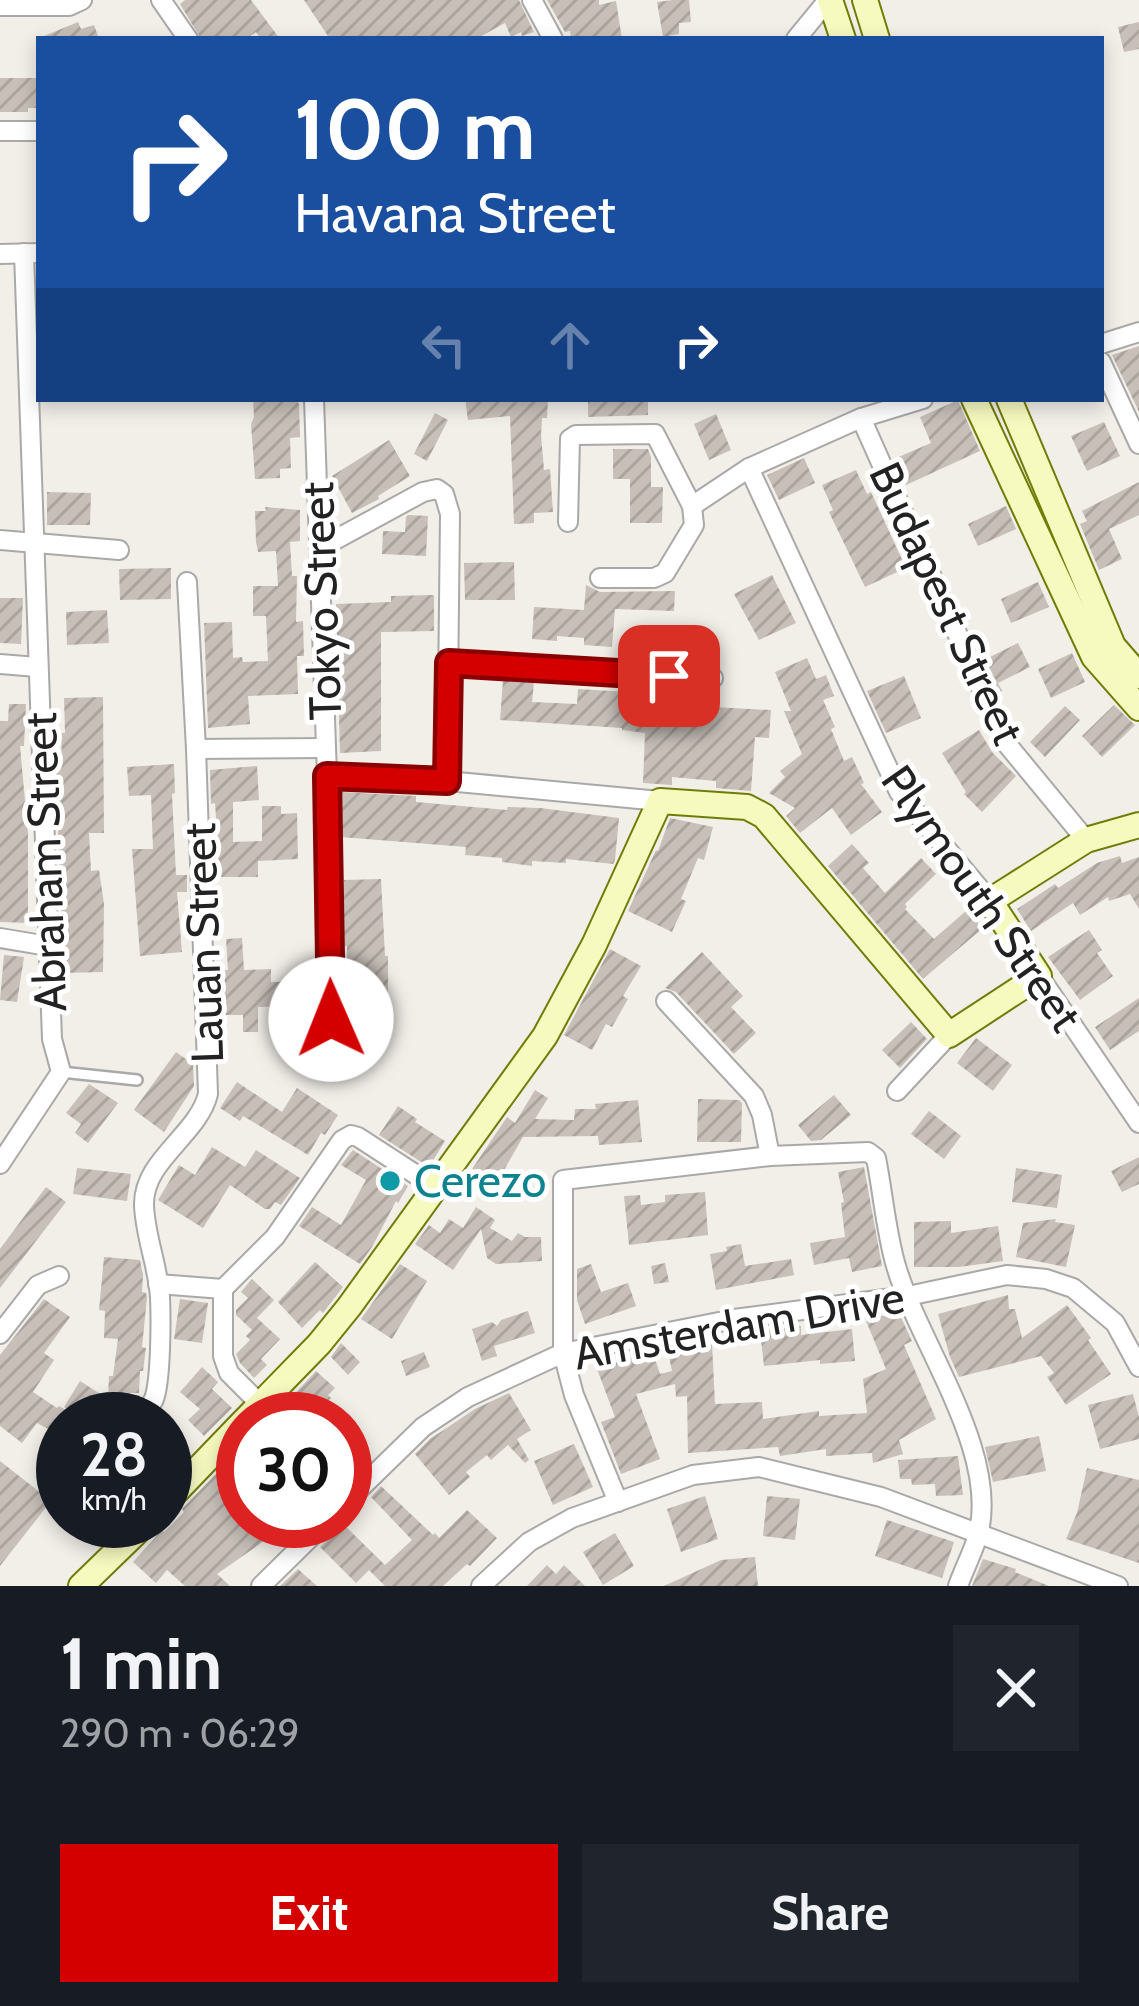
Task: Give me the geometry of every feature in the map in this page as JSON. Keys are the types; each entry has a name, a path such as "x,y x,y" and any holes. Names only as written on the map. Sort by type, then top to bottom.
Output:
{"street":[{"path":"0,6 69,6 82,0"},
{"path":"161,0 186,36"},
{"path":"532,0 551,36"},
{"path":"799,36 829,0"},
{"path":"829,0 842,36"},
{"path":"865,0 876,36"},
{"path":"0,131 36,131"},
{"path":"0,254 31,253"},
{"name":"Abraham Street","path":"0,1161 61,1072 52,1039 37,667 31,253"},
{"path":"1104,343 1139,332"},
{"path":"1104,368 1139,444"},
{"name":"Tokyo Street","path":"314,402 331,1019"},
{"path":"692,506 749,468 861,418 913,402"},
{"path":"975,402 1094,657 1139,708"},
{"path":"1010,402 1114,646 1139,676"},
{"name":"Budapest Street","path":"861,418 1006,742 1086,840"},
{"path":"568,522 570,439 576,435 655,434 692,506 694,525 665,573 654,578 600,578"},
{"name":"Plymouth Street","path":"749,468 899,792 990,901 1139,1123"},
{"path":"320,548 423,492 436,489 444,494 449,514 447,781"},
{"path":"0,540 118,550"},
{"name":"Lauan Street","path":"155,1392 160,1297 144,1206 146,1188 200,1113 208,1094 187,582"},
{"path":"449,663 713,678"},
{"path":"0,664 37,667"},
{"path":"196,749 325,748"},
{"path":"327,776 447,781 747,807 764,816 949,1035"},
{"path":"272,1392 350,1307 545,1036 594,945 660,801"},
{"path":"990,901 1086,840 1139,825"},
{"path":"0,938 48,946"},
{"path":"898,1091 949,1035 1039,976"},
{"path":"666,1001 754,1096 770,1156"},
{"path":"238,1392 223,1356 224,1289 275,1237 342,1140 351,1135 435,1187"},
{"path":"619,1502 574,1395 562,1353 561,1184 568,1178 770,1156 868,1152 876,1158 896,1266 978,1467 978,1533 958,1586"},
{"name":"Amsterdam Drive","path":"372,1477 423,1427 468,1397 562,1353 734,1319 908,1296 1007,1275 1046,1279 1073,1288 1115,1323 1139,1367"},
{"path":"0,1334 38,1285 58,1276"},
{"path":"158,1284 224,1289"},
{"path":"192,1475 216,1450"},
{"path":"481,1586 529,1542 572,1518 693,1475 759,1467 881,1497 1118,1586"},
{"path":"81,1586 120,1548"},
{"path":"261,1586 300,1548"}],"lane":[{"path":"61,1072 137,1080"}],"building":[{"path":"185,0 251,0 278,36 256,32 199,36 180,4"},
{"path":"304,0 519,0 534,32 511,36 505,23 481,36 328,36"},
{"path":"547,0 599,0 599,5 616,1 622,36 565,32"},
{"path":"689,0 691,22 679,23 679,34 663,36 657,2"},
{"path":"78,22 81,29 94,25 98,36 44,36"},
{"path":"1139,22 1139,49 1124,52 1118,27"},
{"path":"0,78 36,78 36,108 0,112"},
{"path":"1139,346 1139,412 1112,355"},
{"path":"253,402 299,404 300,437 290,438 291,468 280,469 280,478 255,479"},
{"path":"465,402 548,402 541,435 544,470 550,469 553,512 534,513 534,523 514,524 510,416 468,420"},
{"path":"588,402 648,402 648,415 588,417"},
{"path":"959,402 980,451 906,485 894,459 931,443 920,417"},
{"path":"435,413 448,420 427,461 414,454"},
{"path":"716,414 731,450 709,460 694,424"},
{"path":"1104,422 1120,456 1087,471 1071,436"},
{"path":"389,440 410,476 352,513 332,476"},
{"path":"613,449 648,449 651,487 663,487 662,523 630,523 630,479 613,479"},
{"path":"804,458 815,483 779,500 767,475"},
{"path":"856,470 906,568 865,587 829,512 833,510 822,485"},
{"path":"1139,482 1139,515 1109,529 1122,559 1099,570 1080,524 1087,521 1082,511"},
{"path":"47,492 91,493 90,525 47,525"},
{"path":"1006,506 1016,529 978,546 968,524"},
{"path":"265,507 300,510 300,541 290,542 292,576 297,576 296,622 303,621 298,694 248,696 250,724 208,728 204,623 232,622 233,658 268,661 266,616 253,616 253,586 278,586 276,551 258,552 256,542 255,511 266,511"},
{"path":"408,515 428,516 426,556 382,554 383,531 405,532"},
{"path":"514,562 515,600 465,600 464,563"},
{"path":"171,568 171,599 120,600 119,569"},
{"path":"772,575 796,623 759,640 734,594"},
{"path":"1038,582 1049,607 1011,623 1001,599"},
{"path":"586,585 600,592 675,591 674,611 615,609 612,647 584,645 584,638 532,639 534,607 584,610"},
{"path":"434,595 434,631 381,632 381,751 340,753 336,604"},
{"path":"0,598 23,598 21,644 0,643"},
{"path":"107,610 109,643 67,645 66,612"},
{"path":"1018,643 1030,667 998,683 1002,691 998,693 978,647 982,645 988,658"},
{"path":"1072,653 1085,682 1051,698 1038,669"},
{"path":"807,658 816,679 826,675 834,696 823,700 844,761 852,757 861,784 882,812 851,835 832,808 800,833 786,816 795,808 769,793 785,777 780,771 802,754 784,711 791,711 775,672"},
{"path":"904,676 921,718 886,733 867,691"},
{"path":"503,680 534,682 532,702 577,704 578,689 628,689 678,696 677,705 771,710 769,738 755,737 751,791 716,788 716,781 672,777 672,785 643,783 645,733 500,720"},
{"path":"103,697 104,833 89,833 91,871 99,870 104,904 103,972 63,973 61,907 65,907 56,762 62,762 64,698"},
{"path":"9,704 26,704 24,746 20,746 28,834 28,923 0,922 0,721 8,721"},
{"path":"1114,705 1135,725 1102,757 1082,736"},
{"path":"1065,706 1080,720 1045,757 1030,742"},
{"path":"979,730 992,752 1016,776 982,812 964,794 942,753"},
{"path":"174,764 176,875 187,875 187,892 177,892 182,952 140,956 132,849 153,849 151,795 129,796 127,767"},
{"path":"257,766 259,800 233,802 233,842 262,841 262,806 281,806 281,814 297,813 298,859 258,861 258,877 217,877 210,770"},
{"path":"341,792 619,818 615,860 613,864 532,861 532,866 465,855 466,847 341,837"},
{"path":"670,818 713,827 704,860 698,858 681,899 686,901 672,932 628,911"},
{"path":"852,844 869,863 863,868 885,893 921,858 936,874 905,904 934,939 967,910 983,928 923,979 828,866"},
{"path":"1120,856 1122,863 1139,857 1139,909 1130,894 1109,901 1108,897 1080,915 1073,903 1031,931 1017,909 1055,884 1058,888 1097,863"},
{"path":"381,879 388,1025 359,1027 359,1018 344,1019 344,995 348,994 344,880"},
{"path":"1089,930 1113,976 1080,1000 1048,957"},
{"path":"242,938 244,970 271,969 271,982 309,981 309,999 317,998 317,1014 303,1014 303,1006 258,1007 258,1032 243,1032 243,1015 225,1015 226,939"},
{"path":"610,949 641,966 612,1027 606,1024 592,1050 564,1035"},
{"path":"702,952 743,996 731,1007 756,1033 734,1054 676,992 665,988"},
{"path":"4,955 24,957 17,1002 0,1000"},
{"path":"1139,998 1139,1031 1110,1050 1095,1027"},
{"path":"911,1022 927,1039 900,1068 882,1050"},
{"path":"976,1038 1012,1065 993,1091 957,1063"},
{"path":"176,1052 193,1064 194,1086 164,1132 134,1110"},
{"path":"237,1082 282,1112 297,1088 338,1115 308,1155 243,1116 240,1121 220,1108"},
{"path":"89,1084 118,1103 88,1143 75,1133 81,1124 66,1113"},
{"path":"535,1090 548,1098 535,1119 574,1120 575,1109 638,1100 642,1142 599,1145 598,1136 523,1137 496,1184 472,1169 507,1117 515,1123"},
{"path":"834,1095 851,1115 821,1140 811,1141 798,1125"},
{"path":"698,1099 742,1103 741,1142 697,1142"},
{"path":"398,1106 445,1141 429,1167 379,1135"},
{"path":"929,1111 961,1136 944,1159 911,1134"},
{"path":"212,1147 245,1167 256,1150 300,1178 281,1205 275,1202 270,1209 230,1185 203,1228 158,1200 179,1165 195,1175"},
{"path":"353,1150 408,1186 360,1264 299,1226 312,1207 341,1225 366,1180 341,1165"},
{"path":"1139,1157 1139,1184 1122,1192 1111,1171"},
{"path":"864,1167 882,1266 852,1272 849,1258 814,1265 810,1243 845,1237 838,1172"},
{"path":"77,1168 131,1174 127,1201 73,1194"},
{"path":"1016,1168 1062,1175 1057,1208 1012,1202"},
{"path":"46,1187 66,1202 0,1288 0,1249"},
{"path":"705,1192 708,1235 629,1245 624,1196 640,1195 641,1205 665,1202 665,1195"},
{"path":"476,1207 495,1220 490,1228 512,1241 518,1233 541,1237 542,1261 496,1264 487,1258 481,1229 453,1270 415,1244 429,1225 440,1233 449,1219 463,1228"},
{"path":"1056,1219 1075,1225 1066,1267 1016,1257 1023,1223"},
{"path":"951,1221 951,1233 998,1226 1003,1261 914,1267 914,1222"},
{"path":"741,1244 745,1266 791,1259 794,1275 716,1290 710,1254"},
{"path":"104,1257 140,1260 142,1292 147,1298 139,1392 108,1392 118,1339 104,1338 105,1311 99,1310"},
{"path":"315,1262 343,1287 323,1313 320,1310 302,1328 278,1302"},
{"path":"665,1263 669,1282 654,1284 651,1266"},
{"path":"400,1264 427,1281 392,1339 361,1319"},
{"path":"591,1264 601,1292 628,1283 636,1306 585,1324 577,1300 577,1269"},
{"path":"252,1279 274,1300 257,1318 280,1339 261,1359 267,1365 254,1378 236,1354 250,1340 246,1336 252,1330 236,1310 248,1298 241,1292"},
{"path":"1008,1295 1022,1338 1067,1305 1111,1374 1066,1405 1047,1377 1054,1373 1041,1356 959,1377 938,1314"},
{"path":"44,1299 70,1317 44,1353 54,1360 33,1392 36,1424 22,1443 0,1426 0,1355"},
{"path":"180,1299 208,1303 202,1343 174,1339"},
{"path":"528,1311 535,1333 494,1346 497,1356 482,1361 472,1329 492,1322 497,1326 501,1320"},
{"path":"898,1311 912,1341 904,1345 936,1419 899,1440 903,1454 873,1463 872,1453 826,1456 826,1449 780,1456 778,1447 688,1453 687,1396 676,1397 675,1384 636,1394 660,1459 621,1474 601,1422 615,1417 597,1369 652,1350 660,1374 672,1371 667,1347 712,1343 715,1404 762,1402 763,1419 819,1411 819,1416 867,1413 863,1379 886,1369 866,1321"},
{"path":"801,1326 801,1335 852,1329 855,1361 764,1366 760,1331"},
{"path":"341,1343 360,1362 348,1375 331,1357"},
{"path":"424,1352 430,1367 406,1376 401,1361"},
{"path":"202,1367 218,1382 212,1389 216,1424 204,1436 192,1424 192,1416 200,1409 192,1402 192,1392 180,1392"},
{"path":"316,1371 335,1388 331,1392 296,1392"},
{"path":"80,1381 97,1392 73,1392"},
{"path":"509,1393 531,1430 517,1439 529,1460 525,1463 508,1445 466,1472 470,1477 449,1495 415,1454 475,1409"},
{"path":"1133,1394 1139,1439 1100,1449 1088,1405"},
{"path":"1039,1436 1046,1471 993,1482 985,1447"},
{"path":"574,1444 593,1487 553,1505 534,1461"},
{"path":"958,1456 963,1495 936,1496 935,1484 912,1485 911,1479 900,1479 898,1460"},
{"path":"0,1461 36,1489 36,1520 0,1566"},
{"path":"1087,1468 1139,1480 1139,1563 1066,1539"},
{"path":"216,1474 216,1548 254,1548 217,1574 230,1586 185,1586 167,1570 156,1583 133,1562 146,1548 192,1548 192,1499"},
{"path":"381,1486 439,1538 467,1510 497,1538 443,1586 385,1586 369,1570 356,1583 321,1548 368,1548 385,1565 412,1540 372,1496"},
{"path":"705,1496 718,1539 681,1552 667,1509"},
{"path":"767,1496 800,1499 795,1540 763,1536"},
{"path":"887,1520 954,1542 942,1578 875,1556"},
{"path":"615,1533 634,1566 603,1585 583,1552"},
{"path":"755,1557 758,1586 664,1586 721,1560"},
{"path":"983,1559 1016,1569 1049,1586 972,1586"},
{"path":"547,1565 556,1574 564,1565 585,1586 527,1586"},
{"path":"298,1569 317,1586 280,1586"}],"place":[{"name":"Cerezo","path":"390,1181"}],"route":[{"path":"331,1019 327,776 447,781 449,663 669,676"}]}
